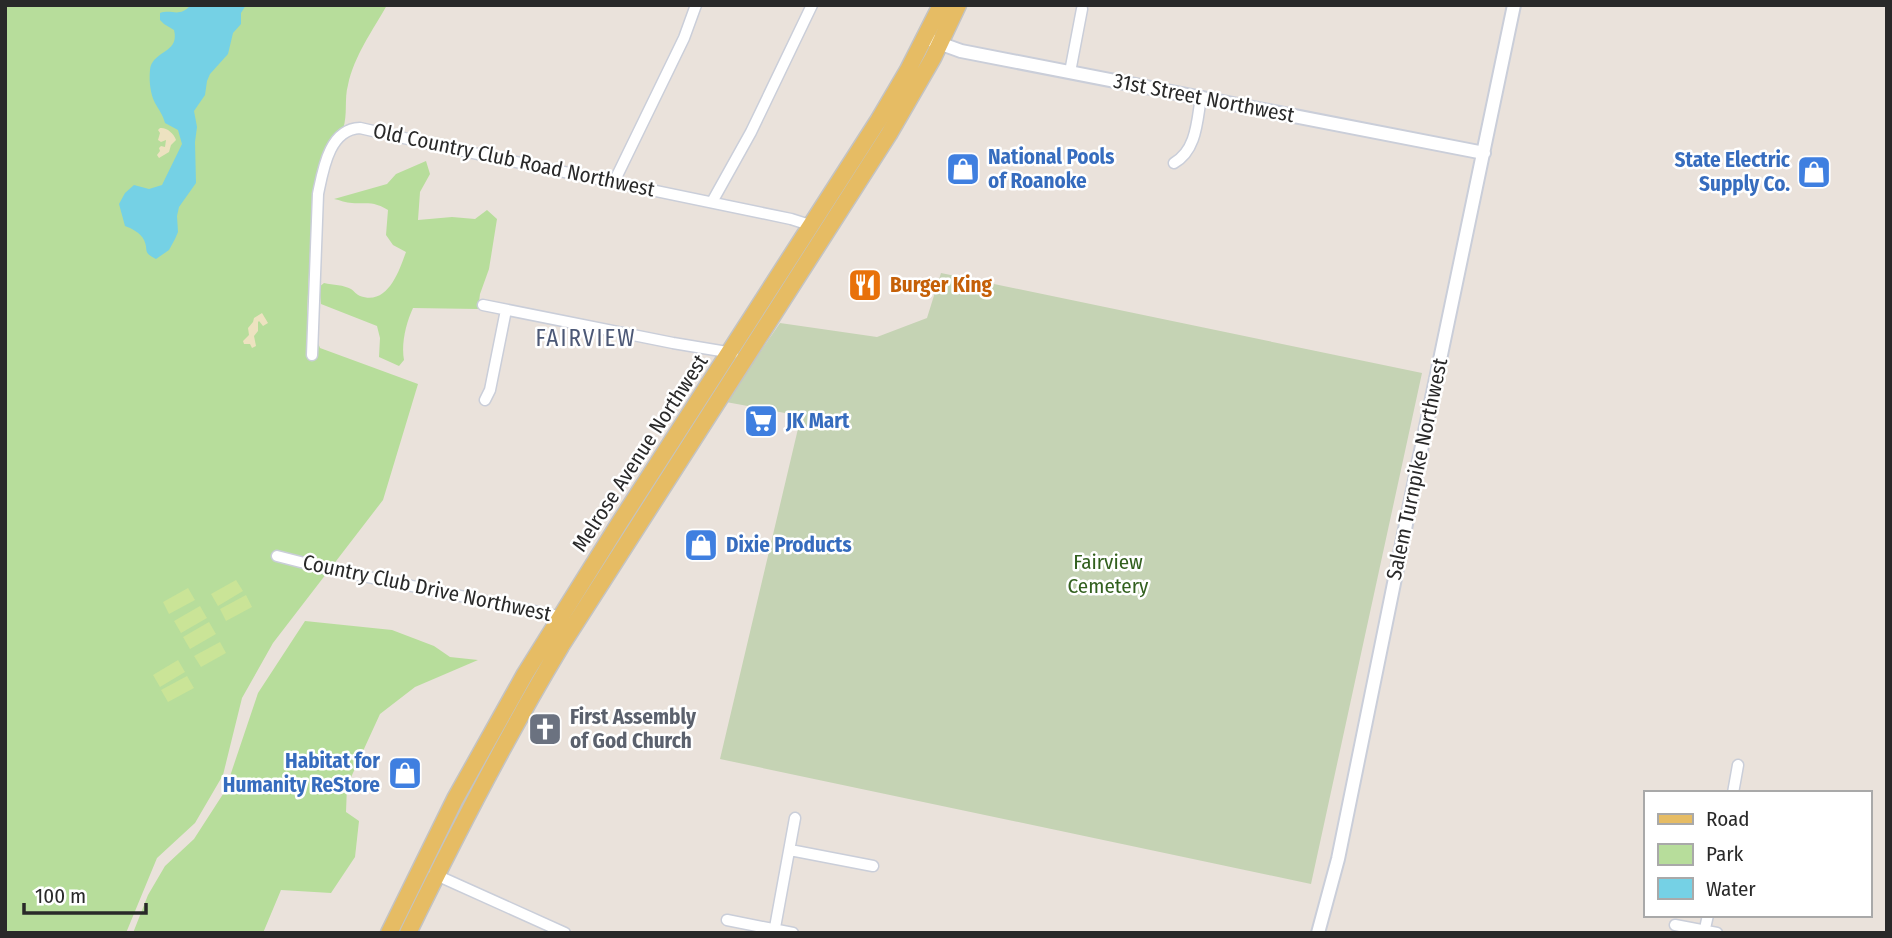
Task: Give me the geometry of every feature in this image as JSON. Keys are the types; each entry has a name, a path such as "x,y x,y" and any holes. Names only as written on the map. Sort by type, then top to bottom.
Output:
{"main road":[{"name":"Melrose Avenue Northwest","path":"389,933 481,786 569,619 729,352 889,134 932,41 941,5"},
{"name":"Melrose Avenue Northwest","path":"932,41 958,5"},
{"name":"Melrose Avenue Northwest","path":"569,619 748,354 819,228"},
{"name":"Melrose Avenue Northwest","path":"408,933 428,872"}],"street":[{"path":"614,182 684,38 696,5"},
{"path":"712,202 763,108 812,5"},
{"name":"Salem Turnpike Northwest","path":"1318,933 1338,859 1514,5"},
{"path":"1070,72 1082,9"},
{"name":"31st Street Northwest","path":"932,41 961,51 1484,153"},
{"path":"1174,163 1187,153 1192,141 1201,97"},
{"name":"Old Country Club Road Northwest","path":"312,355 318,194 323,170 332,148 348,130 360,128 791,219 819,228"},
{"path":"482,305 673,343 748,354"},
{"path":"485,400 490,390 506,310"},
{"name":"Country Club Drive Northwest","path":"276,556 569,619"},
{"path":"1733,791 1738,765"},
{"path":"775,931 795,818"},
{"path":"790,850 873,866"},
{"path":"428,872 565,933"},
{"path":"727,920 793,933"},
{"path":"1675,925 1717,933"}],"green space":[{"path":"5,5 387,5 355,64 347,90 343,129 317,177 312,209 307,315 320,348 418,384 383,500 273,643 242,698 223,775 195,823 157,858 126,933 5,933"},
{"path":"426,161 430,174 420,192 418,220 452,217 475,219 487,210 497,219 489,269 478,309 413,308 405,334 404,360 399,366 379,357 380,338 377,326 321,304 319,287 324,283 342,286 360,296 370,298 378,296 391,285 406,252 393,245 386,235 388,210 374,204 334,199 387,184 396,174"},
{"name":"Fairview Cemetery","path":"941,273 1422,373 1311,884 720,759 801,416 726,402 780,323 877,337 927,318"},
{"path":"236,580 243,591 218,606 211,594"},
{"path":"188,588 195,600 169,614 163,602"},
{"path":"246,595 252,607 226,621 220,609"},
{"path":"200,606 207,618 181,633 174,621"},
{"path":"305,621 392,630 434,646 450,657 478,660 415,687 380,714 347,786 346,812 359,821 355,857 331,893 281,890 263,933 133,933 148,895 165,866 194,839 225,791 258,693"},
{"path":"209,622 216,634 190,649 183,637"},
{"path":"220,642 226,653 201,667 194,656"},
{"path":"178,660 185,672 160,687 153,675"},
{"path":"187,676 194,688 168,702 161,690"}],"sand":[{"path":"160,128 169,131 176,140 169,152 159,158 159,148 165,147 166,140 158,140"},
{"path":"262,313 268,323 263,326 258,322 258,331 254,336 256,346 252,348 243,341 249,335 248,328 254,318"}],"water":[{"path":"191,5 246,5 241,13 241,24 233,33 228,54 210,74 205,95 194,111 197,127 196,183 179,207 178,232 175,239 169,250 156,259 147,253 141,235 125,226 119,204 125,193 134,185 149,189 162,185 182,144 178,130 165,123 155,103 151,91 150,70 155,59 170,48 175,38 174,30 160,20 160,13 179,12"}],"place":[{"name":"National Pools of Roanoke","path":"963,169"},
{"name":"State Electric Supply Co.","path":"1814,172"},
{"name":"Burger King","path":"865,285"},
{"name":"JK Mart","path":"761,421"},
{"name":"Dixie Products","path":"701,545"},
{"name":"First Assembly of God Church","path":"545,729"},
{"name":"Habitat for Humanity ReStore","path":"405,773"}],"district":[{"name":"FAIRVIEW","path":"586,338"}]}
